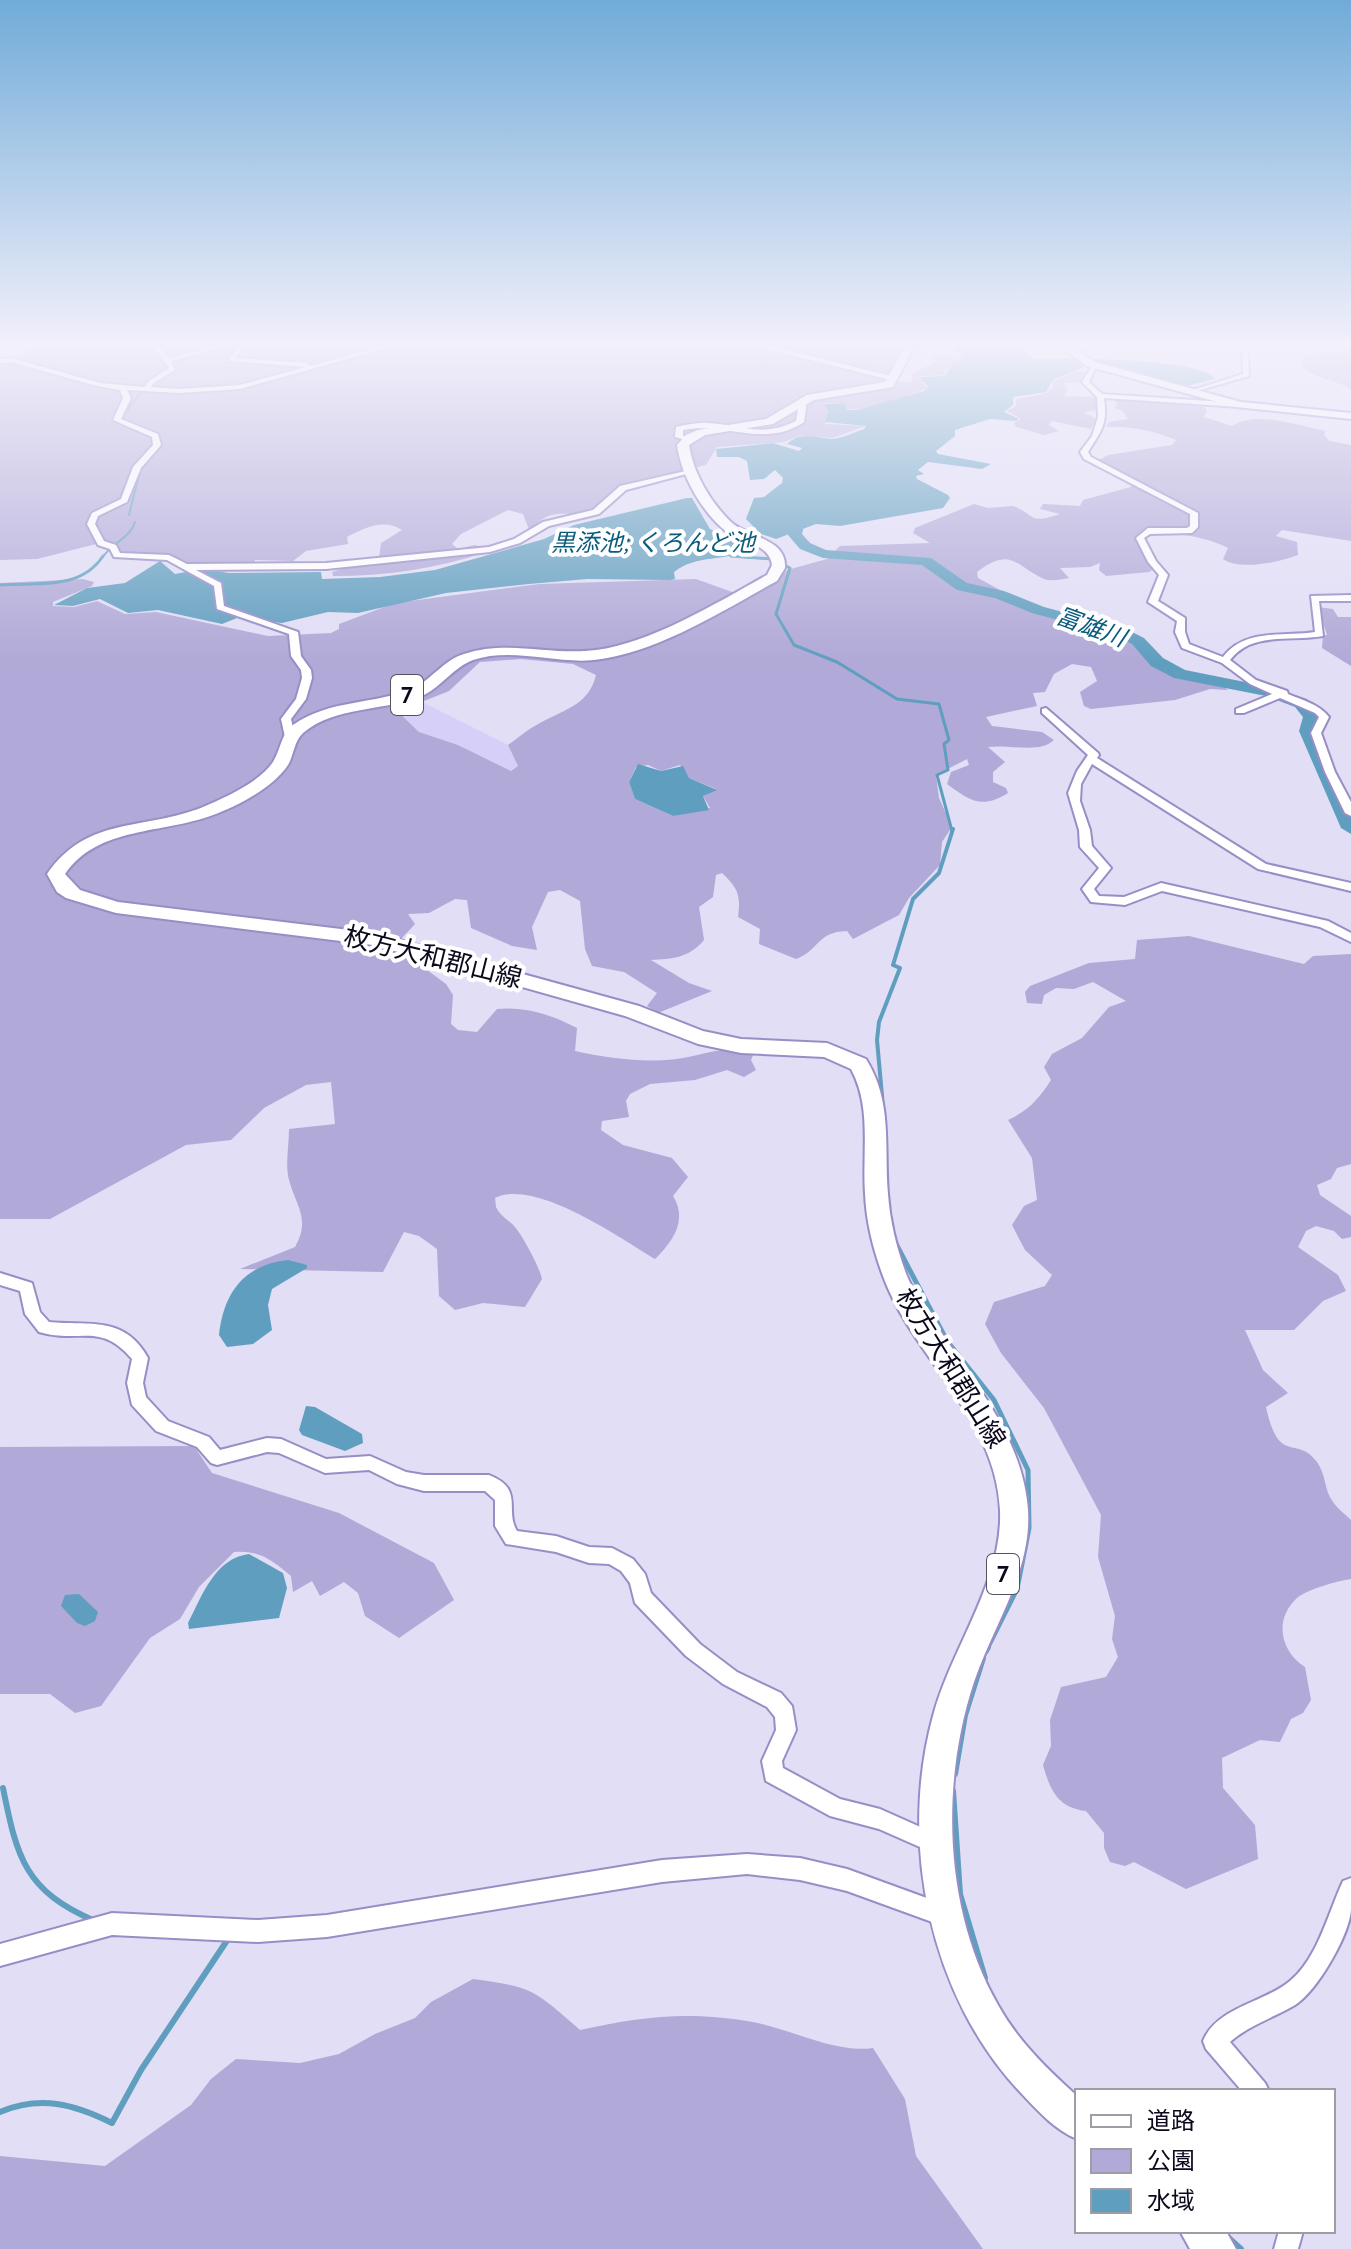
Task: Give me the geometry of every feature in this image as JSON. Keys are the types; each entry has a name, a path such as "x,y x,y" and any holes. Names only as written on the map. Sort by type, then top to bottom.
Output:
{"main road":[{"path":"683,451 690,472"},
{"name":"7","path":"290,737 305,724 325,716 421,690 459,661 479,654 575,656 619,650 772,578 780,565 775,552 731,529 690,472"},
{"name":"枚方大和郡山線","path":"290,737 280,765 232,798 203,813 90,842 67,857 56,874 58,880 73,894 129,910 374,939 632,1011 698,1037 741,1046 827,1050 851,1058 864,1070 871,1088 876,1192 890,1265 900,1289 995,1436 1006,1458 1017,1507 1011,1553 948,1716 939,1785 939,1845 947,1916 969,1984 992,2028 1014,2059 1075,2119"},
{"path":"1201,2233 1217,2249"}],"street":[{"path":"152,451 137,467 124,500 95,515 91,524 96,527 101,543 113,547 117,555 160,556 218,585 220,607 293,632 296,656 306,670 301,699 286,719 290,737"},
{"path":"1087,451 1088,459 1174,501 1196,517 1189,531 1148,531 1140,538 1152,562 1164,575 1153,602 1182,620 1180,632 1185,646 1225,661 1253,682 1312,706 1324,717 1316,733 1330,772 1351,813"},
{"path":"188,569 326,566 478,551 517,541 546,524 596,512 623,488 690,472"},
{"path":"1225,661 1234,647 1246,643 1278,635 1320,634 1314,598 1351,598"},
{"path":"1240,711 1283,693"},
{"path":"1046,711 1089,747 1094,755 1074,779 1071,798 1086,827 1086,847 1105,868 1088,889 1095,899 1125,901 1161,887 1324,924 1351,938"},
{"path":"1091,759 1262,867 1351,887"},
{"path":"0,1279 27,1287 33,1314 45,1328 106,1328 117,1333 140,1358 135,1383 138,1400 162,1426 203,1442 217,1458 267,1445 281,1446 325,1466 370,1463 403,1479 424,1483 489,1483 504,1497 504,1526 512,1538 556,1544 589,1555 612,1556 627,1565 639,1580 642,1597 693,1650 730,1678 774,1700 785,1713 786,1730 772,1761 773,1774 837,1809 880,1819 939,1845"},
{"path":"0,1955 112,1924 258,1931 327,1926 662,1871 747,1864 800,1869 847,1880 947,1916"},
{"path":"1255,2089 1214,2041 1233,2021 1300,1988 1314,1968 1351,1889"}],"shaded area":[{"path":"412,697 508,745 518,766 511,771 458,745 419,732 390,703"}],"green space":[{"path":"0,451 715,451 706,465 620,487 592,511 552,515 539,522 540,525 530,532 523,514 508,510 461,534 452,544 458,549 475,545 487,549 486,552 410,570 333,576 332,572 379,558 381,543 402,530 388,525 360,530 347,537 348,544 306,551 293,561 255,560 254,565 188,565 167,555 121,554 117,546 104,542 37,559 0,560"},
{"path":"1134,451 1351,451 1351,541 1282,530 1276,536 1297,542 1298,555 1271,563 1249,565 1223,559 1228,548 1208,540 1183,535 1157,535 1139,542 1152,570 1149,572 1106,576 1099,570 1100,563 1090,567 1060,568 1069,578 1050,580 1006,559 977,572 978,578 1039,611 1122,634 1167,672 1221,685 1228,690 1210,689 1175,700 1091,709 1084,706 1080,692 1097,681 1091,667 1072,664 1054,674 1045,692 1033,693 1037,706 986,717 992,726 1042,732 1054,740 1032,748 988,747 1005,762 993,772 993,782 1006,788 1008,793 990,801 976,801 947,784 951,772 969,765 967,759 936,775 939,798 952,827 942,842 940,865 909,898 899,915 853,939 847,931 829,935 796,959 759,944 760,929 738,917 738,897 732,883 722,873 716,875 713,897 699,907 704,940 686,954 651,960 689,983 712,991 658,1013 647,1006 657,993 624,972 592,966 585,949 580,901 560,890 548,892 532,927 537,950 512,946 471,928 467,900 455,899 429,913 408,914 415,924 402,938 400,950 446,984 453,995 451,1024 458,1030 477,1032 497,1009 518,1009 548,1015 577,1028 575,1051 589,1054 649,1060 679,1059 723,1050 754,1053 751,1060 756,1070 744,1077 727,1070 695,1080 650,1084 630,1094 626,1101 629,1117 602,1121 601,1130 623,1145 672,1158 688,1177 673,1196 679,1213 676,1230 655,1259 577,1213 532,1196 512,1194 495,1198 496,1207 521,1235 542,1279 525,1307 483,1303 455,1310 439,1296 437,1249 419,1236 404,1232 383,1272 240,1269 295,1247 300,1237 301,1213 288,1174 289,1129 335,1124 331,1082 306,1085 264,1108 231,1140 186,1145 50,1219 0,1219 0,583 83,579 94,582 92,586 53,602 53,606 74,607 97,601 125,614 156,612 268,636 331,633 339,629 339,624 395,603 539,584 696,579 735,593 776,581 787,570 827,559 840,546 930,543 913,533 915,528 974,504 988,508 1013,506 1033,518 1042,519 1060,514 1040,509 1043,504 1080,506 1083,500 1131,487 1136,479 1099,460 1108,455","holes":["521,659 573,664 596,675 593,685 582,700 531,728 508,745 518,766 511,771 458,745 419,732 390,704 412,697 424,701 449,691 480,662","648,765 661,771 680,765 689,778 716,789 703,796 710,808 673,816 635,799 629,782 636,767"]},
{"path":"1318,607 1333,609 1338,617 1351,617 1351,666 1322,648 1323,636 1327,635"},
{"path":"1189,936 1304,964 1313,956 1351,954 1351,1164 1337,1168 1331,1179 1317,1185 1320,1195 1351,1216 1351,1237 1342,1239 1334,1231 1316,1226 1306,1231 1298,1247 1338,1275 1346,1291 1323,1301 1294,1330 1245,1330 1263,1370 1288,1393 1266,1407 1276,1437 1282,1443 1309,1454 1317,1462 1330,1497 1351,1520 1351,1579 1302,1595 1289,1607 1285,1616 1283,1635 1286,1644 1290,1653 1305,1667 1311,1700 1303,1713 1291,1719 1280,1742 1260,1740 1222,1758 1223,1788 1255,1825 1258,1859 1186,1889 1134,1862 1125,1866 1110,1862 1104,1848 1104,1833 1086,1811 1062,1802 1052,1790 1046,1774 1043,1765 1051,1746 1050,1720 1061,1687 1106,1677 1118,1657 1112,1639 1115,1616 1098,1557 1101,1515 1044,1408 1001,1353 985,1324 994,1302 1045,1286 1052,1275 1025,1250 1012,1225 1024,1206 1037,1200 1032,1158 1008,1120 1032,1104 1051,1080 1044,1067 1052,1054 1082,1038 1109,1007 1126,1001 1093,982 1074,989 1056,988 1044,995 1042,1004 1027,1003 1025,992 1030,986 1089,963 1135,959 1137,940"},
{"path":"194,1446 212,1473 339,1513 434,1563 454,1600 399,1638 365,1616 358,1593 344,1582 320,1596 312,1581 293,1592 291,1576 271,1561 258,1554 234,1552 199,1587 180,1619 150,1638 101,1706 75,1713 50,1694 0,1694 0,1447"},
{"path":"473,1979 522,1988 542,1999 580,2030 643,2019 703,2016 763,2024 827,2044 873,2048 905,2099 916,2156 983,2249 0,2249 0,2156 105,2166 191,2105 211,2079 236,2059 300,2063 339,2054 375,2034 415,2018 431,2002"}],"water":[{"path":"716,451 936,451 938,454 991,464 982,469 928,462 918,470 924,474 916,476 917,479 950,498 943,508 840,526 816,524 776,539 761,534 746,519 754,498 764,497 782,483 783,478 775,470 764,479 750,480 747,461 739,457 717,457"},
{"name":"黒添池; くろんど池","path":"692,498 710,529 749,549 683,566 674,572 675,579 670,580 587,579 446,593 358,613 328,612 282,623 237,618 222,624 158,610 128,613 100,599 73,606 54,605 87,588 125,583 160,561 175,574 202,569 229,573 321,572 322,579 380,577 435,570 544,539 574,525"},
{"path":"638,764 661,771 683,766 689,778 717,790 703,796 709,810 673,816 635,799 629,782"},
{"path":"288,1260 307,1265 307,1268 272,1289 268,1305 272,1330 253,1344 227,1347 219,1335 231,1294 239,1283 259,1268"},
{"path":"306,1406 315,1407 362,1434 363,1443 345,1451 302,1435 299,1430"},
{"path":"249,1554 283,1573 287,1588 279,1618 189,1629 188,1623 218,1570 237,1557"},
{"path":"79,1594 98,1612 95,1621 85,1626 77,1623 61,1606 65,1595"}],"waterway":[{"path":"129,515 140,471 155,451"},
{"name":"富雄川","path":"803,504 795,535 805,546 823,554 926,561 962,587 999,594 1038,610 1120,632 1138,641 1157,662 1180,674 1270,692 1301,703 1312,717 1308,731 1351,828"},
{"path":"102,558 135,522"},
{"path":"0,585 70,580 82,575 103,556"},
{"path":"755,558 731,556 772,559"},
{"path":"780,563 790,568 776,614 794,645 837,662 897,699 939,704 949,740 944,744 948,770 937,775 952,831"},
{"path":"884,1118 877,1040 879,1022 900,968 893,965 913,899 939,873 953,829"},
{"path":"895,1242 947,1341 994,1400 1028,1470 1029,1528 1017,1589 986,1651"},
{"path":"955,1774 965,1715 983,1658"},
{"path":"3,1788 13,1834 28,1870 53,1897 95,1921"},
{"path":"953,1791 960,1894 985,1978"},
{"path":"0,2112 29,2104 57,2104 112,2123 141,2070 228,1939"},
{"path":"1223,2233 1241,2249"}]}
